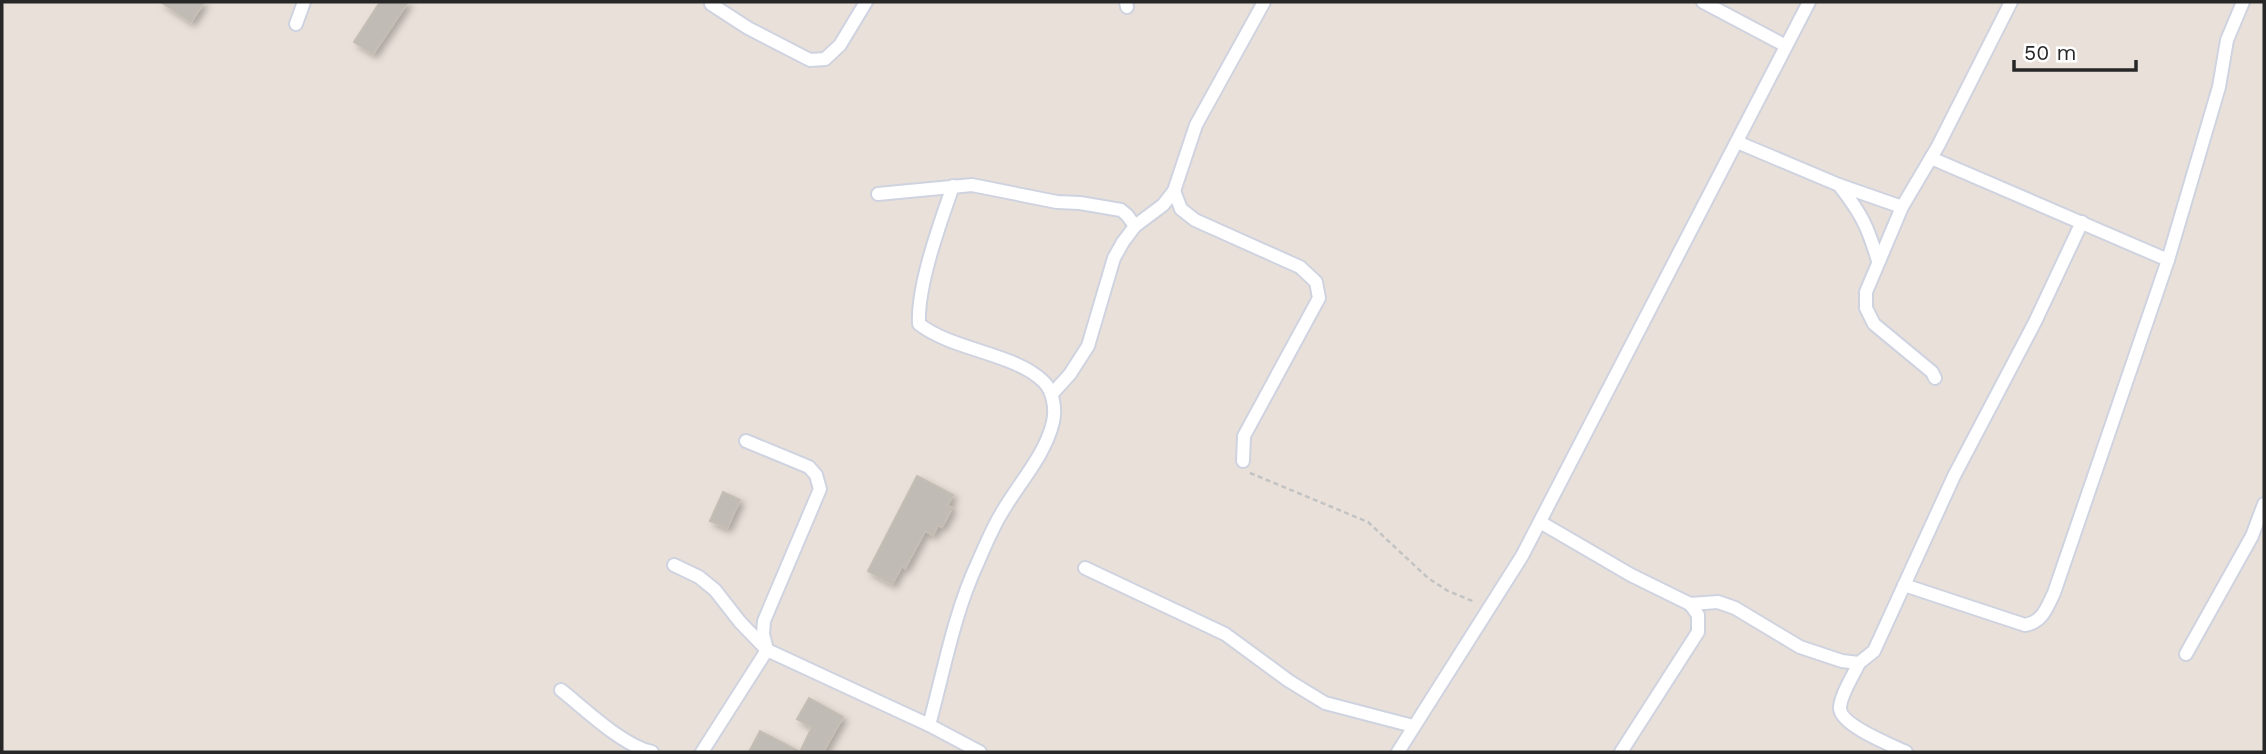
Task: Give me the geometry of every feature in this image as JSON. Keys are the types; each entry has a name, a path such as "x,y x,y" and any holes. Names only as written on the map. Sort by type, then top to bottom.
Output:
{"street":[{"path":"296,24 304,2"},
{"path":"711,4 748,28 810,60 825,59 840,45 866,2"},
{"path":"1052,394 1070,374 1088,346 1115,258 1135,226 1163,205 1174,191 1196,125 1264,2"},
{"path":"1703,2 1786,46"},
{"path":"1398,752 1522,556 1809,2"},
{"path":"1935,378 1932,372 1874,324 1868,316 1866,292 1902,207 1931,158 2011,2"},
{"path":"1904,584 2025,625 2033,624 2041,618 2054,593 2168,260 2219,88 2228,40 2243,2"},
{"path":"1737,142 1839,185 1902,207"},
{"path":"1931,158 2168,260"},
{"path":"878,194 972,185 1057,202 1121,210 1135,226"},
{"path":"1839,185 1859,210 1878,261"},
{"path":"929,726 957,622 976,565 1001,514 1046,442 1055,412 1052,394 1044,381 1014,363 962,346 929,332 919,324 918,305 953,186"},
{"path":"1174,191 1181,209 1195,220 1300,267 1316,282 1318,298 1244,436 1243,461"},
{"path":"1906,752 1843,718 1839,710 1841,701 1859,663 1874,650 1954,476 2035,322 2082,222"},
{"path":"702,752 767,650 762,634 764,621 820,489 816,475 809,467 746,441"},
{"path":"2186,654 2252,536 2264,503"},
{"path":"1540,522 1631,575 1690,604 1698,615 1698,632 1621,752"},
{"path":"674,565 699,577 715,590 767,650 980,752"},
{"path":"1086,568 1225,634 1289,681 1325,703 1413,726"},
{"path":"1690,604 1718,602 1735,608 1800,647 1842,662 1859,663"},
{"path":"561,690 624,739 642,750 652,752"}],"path":[{"path":"1243,461 1250,474 1368,522 1428,578 1448,591 1490,608"}],"building":[{"path":"161,2 204,2 191,22"},
{"path":"380,2 408,2 373,54 354,42"},
{"path":"917,476 953,495 947,506 952,508 942,527 938,525 933,535 925,531 905,568 902,566 892,584 868,571"},
{"path":"723,492 740,500 727,528 710,521"},
{"path":"809,698 843,717 823,752 800,752 812,727 797,719"},
{"path":"760,731 800,752 749,752"}]}
